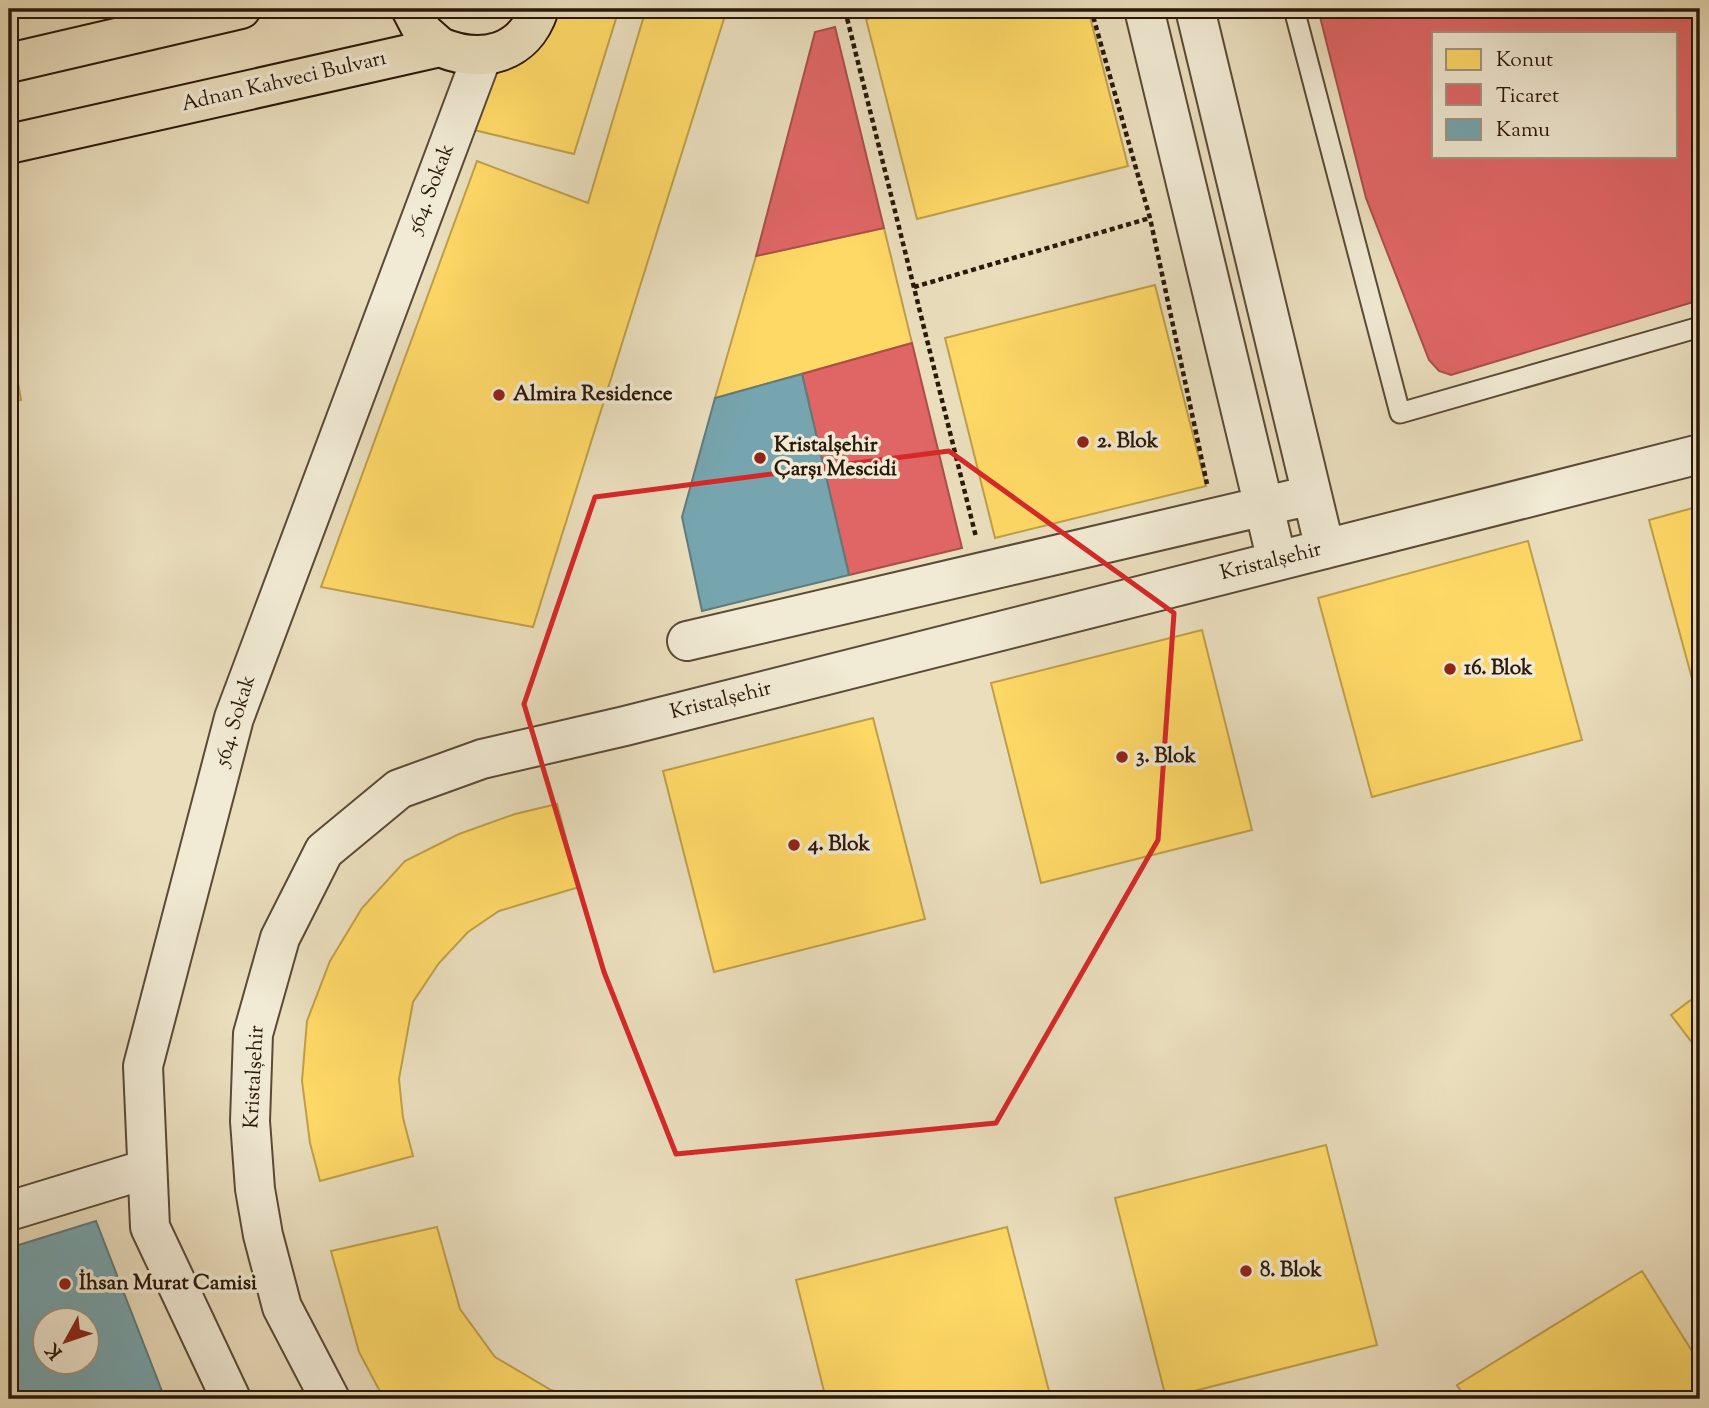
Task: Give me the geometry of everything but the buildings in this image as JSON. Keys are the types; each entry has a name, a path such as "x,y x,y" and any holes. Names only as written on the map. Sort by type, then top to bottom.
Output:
{"main road":[{"path":"9,63 241,9"},
{"path":"411,9 423,32 440,47"},
{"path":"482,56 503,50 522,38 539,9"},
{"name":"Adnan Kahveci Bulvarı","path":"9,145 440,47 460,55 482,56"}],"street":[{"path":"1144,9 1277,561"},
{"path":"1195,9 1325,549"},
{"name":"564. Sokak","path":"230,1399 150,1227 144,1066 234,718 482,56"},
{"path":"1170,116 1217,102"},
{"path":"1214,300 1262,288"},
{"name":"Kristalşehir","path":"330,1399 282,1307 258,1212 250,1121 253,1034 280,938 324,851 399,789 482,759 625,726 1700,454"},
{"path":"687,641 1312,495"},
{"path":"9,1211 147,1169"}],"lane":[{"path":"1293,9 1400,413 1700,327"}],"path":[{"path":"866,9 846,14 977,542"},
{"path":"1091,9 1150,218 1208,487"},
{"path":"914,286 1150,218"}],"highlighted area":[{"path":"949,451 1174,613 1158,840 996,1123 676,1154 604,972 524,704 595,497"}],"place":[{"name":"Almira Residence","path":"499,395"},
{"name":"2. Blok","path":"1083,442"},
{"name":"Kristalşehir Çarşı Mescidi","path":"760,458"},
{"name":"16. Blok","path":"1450,669"},
{"name":"3. Blok","path":"1122,757"},
{"name":"4. Blok","path":"794,845"},
{"name":"8. Blok","path":"1246,1271"},
{"name":"İhsan Murat Camisi","path":"65,1284"}]}
